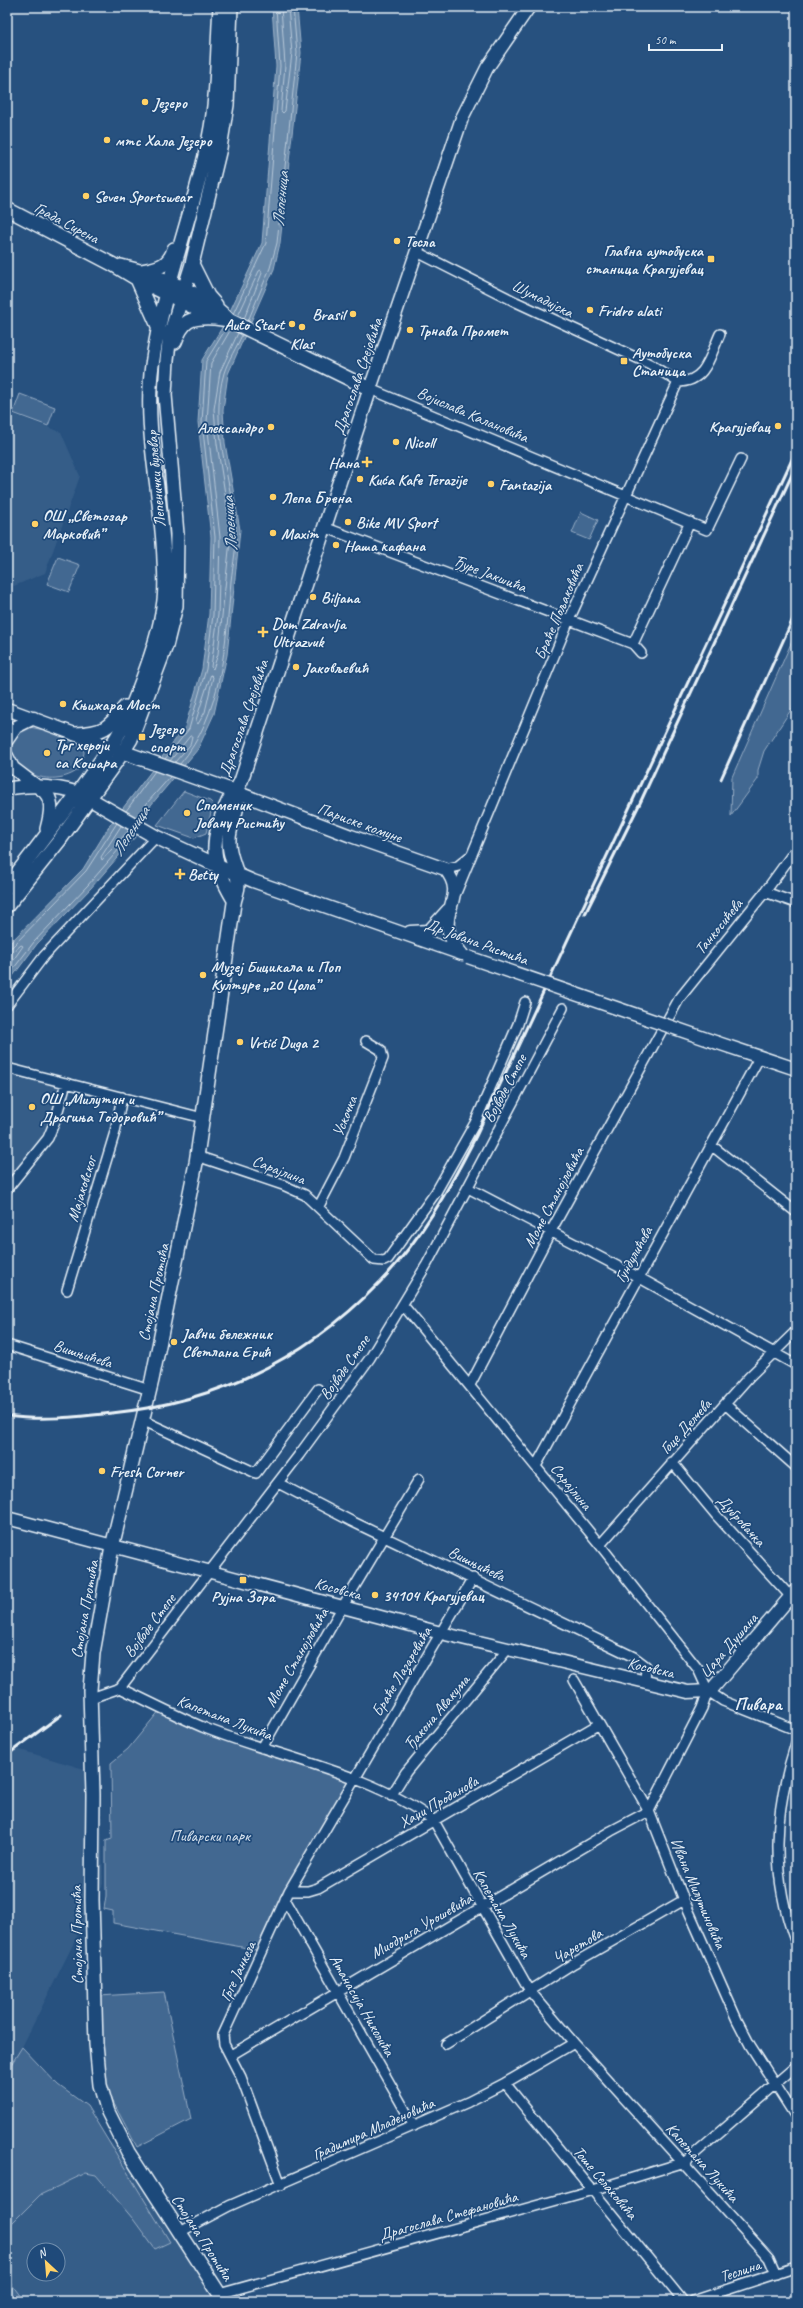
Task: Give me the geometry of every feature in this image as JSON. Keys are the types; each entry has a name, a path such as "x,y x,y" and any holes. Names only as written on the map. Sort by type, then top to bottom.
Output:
{"main road":[{"name":"Лепенички булевар","path":"7,886 110,747 122,725 135,695 158,631 164,596 163,532 150,419 150,376 158,326 186,226 212,121 220,7"},
{"name":"Лепенички булевар","path":"7,906 90,798 123,752 130,739 166,646 176,606 176,534 165,395 167,360 170,335 192,264 217,166 224,128 232,7"},
{"name":"Града Сирена","path":"7,210 112,264 183,295"},
{"path":"158,326 139,275 160,267 168,262 186,226"},
{"path":"167,360 184,324 192,318 217,314 192,264"},
{"name":"Војислава Калановића","path":"183,295 263,338 370,389"},
{"name":"Драгослава Срејовића","path":"234,900 218,866 214,848 217,831 227,804 236,792 370,389"},
{"path":"75,734 94,733 106,729 135,695"},
{"path":"123,752 236,792"},
{"path":"40,788 48,796 51,803 50,818 45,835"},
{"name":"Драгослава Срејовића","path":"234,900 238,890 236,874 229,853 229,835 238,805 236,792"},
{"name":"Др Јована Ристића","path":"90,798 153,835 190,854 218,866"},
{"path":"190,854 214,848 229,835"},
{"name":"Стојана Протића","path":"222,2298 124,2146 108,2112 98,2078 92,1900 93,1794 91,1698 93,1653 112,1547 150,1390 197,1156 234,900"}],"street":[{"name":"Драгослава Срејовића","path":"370,389 466,107 487,68 529,7"},
{"name":"Шумадијска","path":"417,252 516,302 650,364 678,382"},
{"path":"678,382 689,382 703,372 720,334"},
{"name":"Браће Пољаковића","path":"456,893 569,620 678,382"},
{"name":"Војислава Калановића","path":"370,389 707,530 741,459"},
{"path":"633,644 690,522"},
{"name":"Ђуре Јакшића","path":"324,527 633,644 641,653"},
{"path":"7,709 123,752"},
{"path":"7,740 16,727 34,718"},
{"path":"7,756 13,768 40,788"},
{"path":"7,789 17,787 78,792 90,798"},
{"name":"Париске комуне","path":"236,792 351,836 445,869"},
{"path":"7,1005 38,964 153,835"},
{"name":"Танкосићева","path":"664,1024 690,984 765,892 796,849"},
{"path":"465,955 449,936 447,924 449,909 456,893 453,881 445,869 463,864 471,855"},
{"name":"Др Јована Ристића","path":"218,866 236,874 465,955 759,1058 796,1069"},
{"path":"765,892 796,903"},
{"path":"398,931 425,932 437,923 449,909"},
{"name":"Војводе Степе","path":"374,1260 384,1261 393,1254 436,1192 475,1122 518,1024 525,1002"},
{"name":"Војводе Степе","path":"120,1688 352,1383 404,1305 468,1188 563,1008"},
{"name":"Моме Станојловића","path":"470,1385 551,1231 664,1024"},
{"name":"Ускочка","path":"319,1206 344,1158 383,1058 380,1050 366,1041"},
{"name":"Гундулићева","path":"536,1466 759,1058"},
{"path":"7,1068 203,1118"},
{"path":"7,1189 24,1170 51,1132 66,1083"},
{"name":"Мајаковског","path":"66,1290 115,1132 122,1097"},
{"path":"711,1145 796,1212"},
{"name":"Сарајлина","path":"197,1156 298,1190 319,1206 374,1260"},
{"path":"468,1188 638,1277 774,1351 796,1365"},
{"name":"Сарајлина","path":"404,1305 600,1545 698,1669 708,1691"},
{"name":"Гоце Делчева","path":"600,1545 724,1404 774,1351 796,1331"},
{"name":"Вишњићева","path":"7,1345 150,1390"},
{"path":"142,1420 256,1473 318,1389"},
{"path":"724,1404 796,1467"},
{"name":"Дубровачка","path":"672,1462 716,1515 793,1593"},
{"name":"Моме Станојловића","path":"262,1748 384,1535 419,1479"},
{"name":"Вишњићева","path":"278,1482 331,1511 473,1578 643,1662 646,1668 645,1683"},
{"name":"Косовска","path":"7,1518 441,1633 645,1683 688,1692 708,1691"},
{"name":"Браће Лазаревића","path":"354,1778 473,1578"},
{"name":"Цара Душана","path":"649,1811 702,1708 708,1691 723,1678 793,1593"},
{"name":"Ђакона Авакума","path":"391,1796 406,1772 508,1649"},
{"name":"Ивана Милутиновића","path":"574,1680 649,1811 684,1900 737,2020 796,2116"},
{"path":"91,1698 120,1688"},
{"name":"Капетана Лукића","path":"120,1688 205,1728 354,1778 391,1796 434,1820 530,1991 574,2043 685,2162 769,2258 776,2274"},
{"path":"708,1691 723,1701 796,1730"},
{"name":"Хаџи Проданова","path":"287,1895 318,1888 599,1724"},
{"path":"796,1743 780,1798 777,1836 781,1893 796,1943"},
{"name":"Грге Јанкеза","path":"281,2185 231,2055 224,2044 223,2035 264,1949 287,1895 354,1778"},
{"name":"Миодрага Урошевића","path":"231,2055 338,1991 649,1811"},
{"name":"Атанасија Николића","path":"287,1895 338,1991 414,2126"},
{"name":"Чаретова","path":"446,2044 530,1991 684,1900"},
{"name":"Градимира Младеновића","path":"180,2232 229,2206 281,2185 505,2084 574,2043"},
{"path":"685,2162 796,2066"},
{"name":"Тоше Селаковића","path":"505,2084 683,2301"},
{"name":"Драгослава Стефановића","path":"222,2298 685,2162"},
{"name":"Теслина","path":"693,2301 796,2267"}],"shaded area":[{"name":"ОШ „Светозар Марковић”","path":"7,412 61,432 80,476 45,573 14,586 7,584"},
{"name":"ОШ „Милутин и Драгиња Тодоровић”","path":"7,1071 62,1086 50,1128 7,1185"},
{"path":"7,1746 101,1774 103,1884 22,2047 139,2173 226,2301 7,2301"}],"green space":[{"path":"20,394 55,407 48,426 13,413"},
{"path":"581,512 598,520 589,540 572,533"},
{"path":"58,557 80,565 69,592 47,584"},
{"path":"796,632 796,702 764,751 758,770 758,779 731,816 732,777"},
{"path":"7,715 18,719 7,730"},
{"name":"Трг хероји са Кошара","path":"30,727 53,732 83,746 84,753 79,769 68,775 56,778 43,778 31,774 21,768 14,760 11,750 13,738 20,730"},
{"path":"184,791 210,801 213,804 206,833 194,838 157,825"},
{"name":"Пиварски парк","path":"160,1710 352,1781 263,1951 113,1923 113,1911 104,1909 106,1896 106,1841 112,1839 111,1763 128,1749"},
{"path":"164,1992 191,2119 137,2147 104,2085 99,1996"},
{"path":"22,2047 58,2085 87,2106 170,2242 155,2249 133,2219 96,2175 86,2173 40,2195 9,2226 7,2236 7,2071"},
{"path":"7,2278 24,2301 7,2301"}],"water":[{"name":"Лепеница","path":"272,7 297,7 301,53 280,243 274,269 228,374 223,410 225,443 240,530 227,655 214,714 198,749 151,805 136,836 91,888 37,944 7,984 7,946 83,869 110,825 185,727 202,669 209,614 211,537 198,422 202,360 223,326 262,243 276,66"}],"railway":[{"path":"7,1416 46,1418 112,1413 188,1399 224,1387 258,1372 291,1354 322,1333 352,1309 380,1282 409,1249 445,1194 476,1136 796,451"},
{"path":"585,914 640,803 796,466"},
{"path":"721,779 796,612"},
{"path":"7,1755 61,1715"}],"place":[{"name":"Језеро","path":"145,102"},
{"name":"мтс Хала Језеро","path":"107,140"},
{"name":"Seven Sportswear","path":"86,196"},
{"name":"Тесла","path":"397,241"},
{"name":"Главна аутобуска станица Крагујевац","path":"711,259"},
{"name":"Fridro alati","path":"590,310"},
{"name":"Brasil","path":"353,314"},
{"name":"Auto Start","path":"292,324"},
{"name":"Klas","path":"302,327"},
{"name":"Трнава Промет","path":"410,330"},
{"name":"Аутобуска Станица","path":"624,361"},
{"name":"Крагујевац","path":"778,426"},
{"name":"Александро","path":"271,427"},
{"name":"Nicoll","path":"396,442"},
{"name":"Нана","path":"367,462"},
{"name":"Kuća Kafe Terazije","path":"360,479"},
{"name":"Fantazija","path":"491,484"},
{"name":"Лепа Брена","path":"273,497"},
{"name":"Bike MV Sport","path":"348,522"},
{"name":"ОШ „Светозар Марковић”","path":"35,524"},
{"name":"Maxim","path":"273,533"},
{"name":"Наша кафана","path":"336,545"},
{"name":"Biljana","path":"313,597"},
{"name":"Dom Zdravlja Ultrazvuk","path":"263,632"},
{"name":"Јаковљевић","path":"296,667"},
{"name":"Књижара Мост","path":"63,704"},
{"name":"Језеро спорт","path":"142,737"},
{"name":"Трг хероји са Кошара","path":"47,753"},
{"name":"Споменик Јовану Ристићу","path":"187,813"},
{"name":"Betty","path":"180,874"},
{"name":"Музеј Бицикала и Поп Културе „20 Цола”","path":"203,975"},
{"name":"Vrtić Duga 2","path":"240,1042"},
{"name":"ОШ „Милутин и Драгиња Тодоровић”","path":"32,1107"},
{"name":"Јавни бележник Светлана Ерић","path":"174,1342"},
{"name":"Fresh Corner","path":"102,1471"},
{"name":"Рујна Зора","path":"243,1580"},
{"name":"34104 Крагујевац","path":"375,1595"}],"district":[{"name":"Пивара","path":"758,1704"}]}
